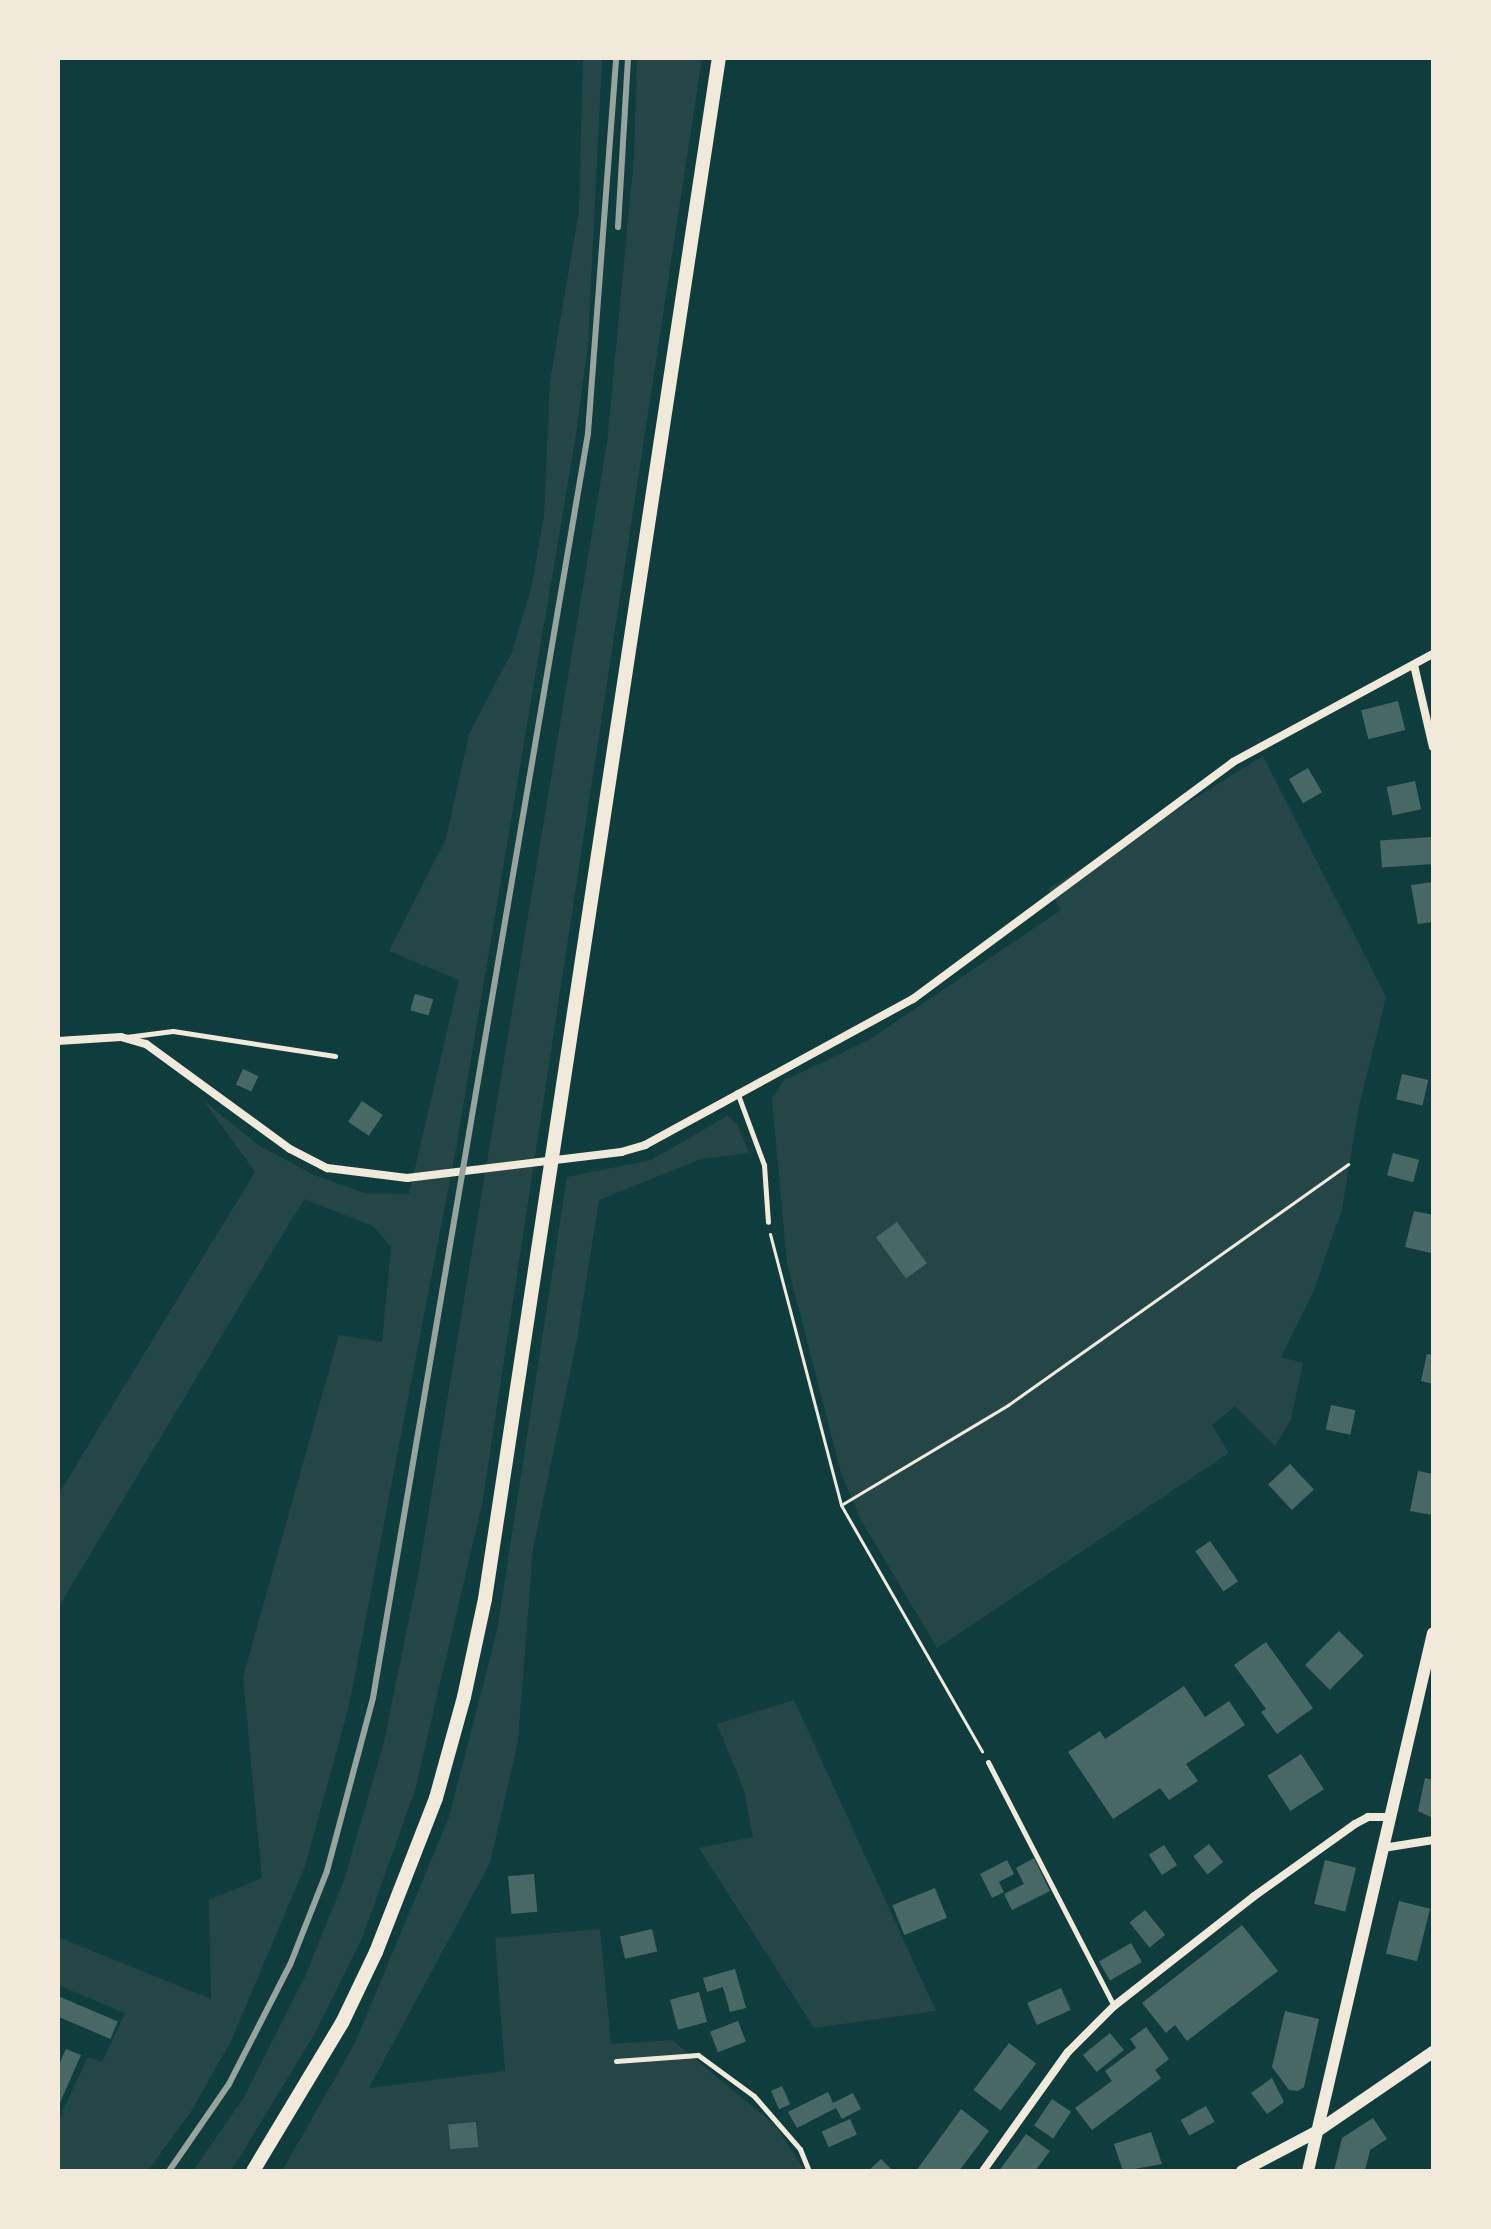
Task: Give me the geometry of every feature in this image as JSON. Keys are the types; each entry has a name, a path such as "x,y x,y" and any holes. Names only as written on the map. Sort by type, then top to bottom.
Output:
{"main road":[{"path":"253,2171 342,2023 376,1952 436,1798 464,1697 485,1599 719,58"}],"street":[{"path":"58,1041 121,1037 146,1044 290,1149 327,1168 407,1178 621,1152 645,1145 737,1091 913,999 1233,762 1433,654"},
{"path":"1414,665 1433,747"},
{"path":"1308,2171 1433,1633"},
{"path":"983,2171 1068,2052 1114,2006 1253,1897 1355,1824 1368,1817 1390,1817"},
{"path":"1383,1848 1433,1840"},
{"path":"1242,2171 1316,2132 1433,2052"}],"lane":[{"path":"121,1037 173,1031 335,1056"},
{"path":"737,1091 764,1165 768,1222"},
{"path":"988,1762 1114,2006"},
{"path":"616,2061 698,2055 754,2096 800,2149 809,2171"}],"path":[{"path":"841,1505 1008,1405 1348,1164"},
{"path":"768,1222 784,1302 841,1505 988,1762"}],"shaded area":[{"path":"583,58 602,58 588,345 576,434 456,1148 349,1706 305,1866 231,2041 192,2110 148,2171 58,2171 58,2121 88,2057 102,2062 125,2013 58,1985 58,1937 211,1999 209,1900 262,1878 243,1677 339,1335 382,1342 391,1247 373,1226 304,1199 58,1608 58,1495 255,1172 203,1100 258,1145 314,1175 364,1193 409,1194 459,980 389,951 446,839 469,734 512,652 531,589 544,516 550,380 579,211"},
{"path":"637,58 702,58 482,1505 415,1790 363,1936 314,2035 231,2171 193,2171 244,2097 305,1977 344,1880 383,1746 418,1575 607,443 634,157"},
{"path":"1263,756 1386,997 1359,1106 1342,1209 1314,1290 1281,1357 1303,1363 1291,1419 1275,1446 1235,1406 1212,1425 1229,1453 937,1648 861,1520 841,1473 787,1263 772,1099 783,1081 869,1040 1061,910 1048,889"},
{"path":"727,1116 737,1124 749,1153 701,1159 599,1200 577,1339 533,1549 518,1741 490,1863 369,2088 505,2071 495,1938 600,1929 611,2044 672,2040 776,2126 805,2171 282,2171 355,2043 449,1817 497,1631 567,1177 651,1160"},
{"path":"794,1700 936,2011 814,2028 699,1848 753,1837 744,1790 717,1724"}],"building":[{"path":"1398,701 1405,730 1368,739 1361,710"},
{"path":"1308,768 1322,792 1303,803 1289,779"},
{"path":"1415,781 1421,809 1393,815 1387,787"},
{"path":"1431,837 1433,864 1382,867 1380,841"},
{"path":"1433,882 1433,922 1418,924 1411,885"},
{"path":"415,994 433,999 429,1016 410,1010"},
{"path":"243,1069 258,1076 251,1092 236,1084"},
{"path":"1402,1074 1428,1080 1422,1105 1396,1099"},
{"path":"362,1101 383,1115 369,1136 348,1122"},
{"path":"1393,1153 1419,1160 1413,1182 1387,1175"},
{"path":"1414,1211 1433,1215 1431,1253 1405,1247"},
{"path":"897,1222 927,1263 906,1279 876,1237"},
{"path":"1427,1354 1433,1355 1433,1384 1421,1381"},
{"path":"1331,1405 1355,1410 1350,1435 1326,1429"},
{"path":"1290,1464 1314,1490 1292,1510 1268,1484"},
{"path":"1418,1471 1433,1474 1433,1515 1410,1511"},
{"path":"1210,1541 1238,1581 1223,1591 1195,1551"},
{"path":"1339,1631 1364,1656 1330,1690 1305,1665"},
{"path":"1266,1642 1313,1708 1277,1734 1261,1712 1266,1709 1234,1665"},
{"path":"1184,1686 1205,1717 1229,1701 1245,1725 1186,1764 1198,1781 1169,1800 1160,1788 1113,1819 1068,1752 1100,1731 1105,1739"},
{"path":"1301,1754 1324,1789 1290,1811 1267,1776"},
{"path":"1425,1778 1433,1780 1433,1818 1418,1811"},
{"path":"1209,1844 1223,1862 1207,1874 1193,1856"},
{"path":"1164,1845 1177,1865 1162,1875 1149,1855"},
{"path":"1034,1858 1050,1891 1012,1910 1004,1894 1024,1884 1016,1868"},
{"path":"1007,1860 1014,1874 999,1882 1004,1892 992,1898 980,1874"},
{"path":"1325,1860 1356,1868 1345,1911 1314,1904"},
{"path":"534,1874 537,1912 511,1914 508,1876"},
{"path":"935,1888 947,1918 904,1935 892,1905"},
{"path":"1399,1901 1430,1909 1417,1961 1386,1953"},
{"path":"1145,1910 1165,1935 1150,1947 1129,1923"},
{"path":"1242,1925 1278,1971 1187,2041 1175,2025 1166,2033 1142,2003"},
{"path":"652,1929 657,1951 625,1959 620,1936"},
{"path":"1131,1943 1142,1962 1110,1981 1099,1962"},
{"path":"735,1969 746,2008 730,2012 723,1987 707,1992 703,1978"},
{"path":"1061,1988 1071,2010 1037,2025 1027,2003"},
{"path":"699,1992 707,2022 678,2030 670,2000"},
{"path":"58,1996 118,2021 110,2039 58,2017"},
{"path":"1285,2011 1319,2019 1304,2087 1298,2091 1289,2090 1272,2067"},
{"path":"738,2021 746,2042 718,2052 710,2032"},
{"path":"1146,2027 1169,2059 1155,2070 1161,2078 1092,2130 1075,2108 1112,2081 1105,2071 1136,2048 1130,2039"},
{"path":"1110,2033 1124,2050 1097,2072 1083,2055"},
{"path":"1009,2043 1036,2063 1001,2111 973,2090"},
{"path":"66,2049 81,2055 58,2107 58,2067"},
{"path":"1272,2078 1284,2102 1267,2114 1251,2093"},
{"path":"782,2086 790,2104 779,2109 771,2091"},
{"path":"828,2092 833,2103 853,2093 861,2109 842,2119 836,2108 797,2128 788,2112"},
{"path":"1052,2099 1071,2112 1053,2138 1034,2126"},
{"path":"1206,2106 1215,2122 1189,2136 1181,2120"},
{"path":"961,2109 989,2131 959,2171 916,2171"},
{"path":"1373,2118 1387,2139 1370,2150 1365,2171 1334,2171 1342,2138"},
{"path":"850,2119 857,2135 829,2147 822,2132"},
{"path":"476,2122 478,2147 450,2149 448,2124"},
{"path":"1151,2132 1162,2164 1123,2171 1114,2144"},
{"path":"1026,2134 1050,2151 1035,2171 999,2171"},
{"path":"881,2159 893,2171 868,2171"}],"railway":[{"path":"169,2171 229,2084 290,1965 327,1871 373,1698 588,433 616,58"},
{"path":"618,227 628,58"}]}
